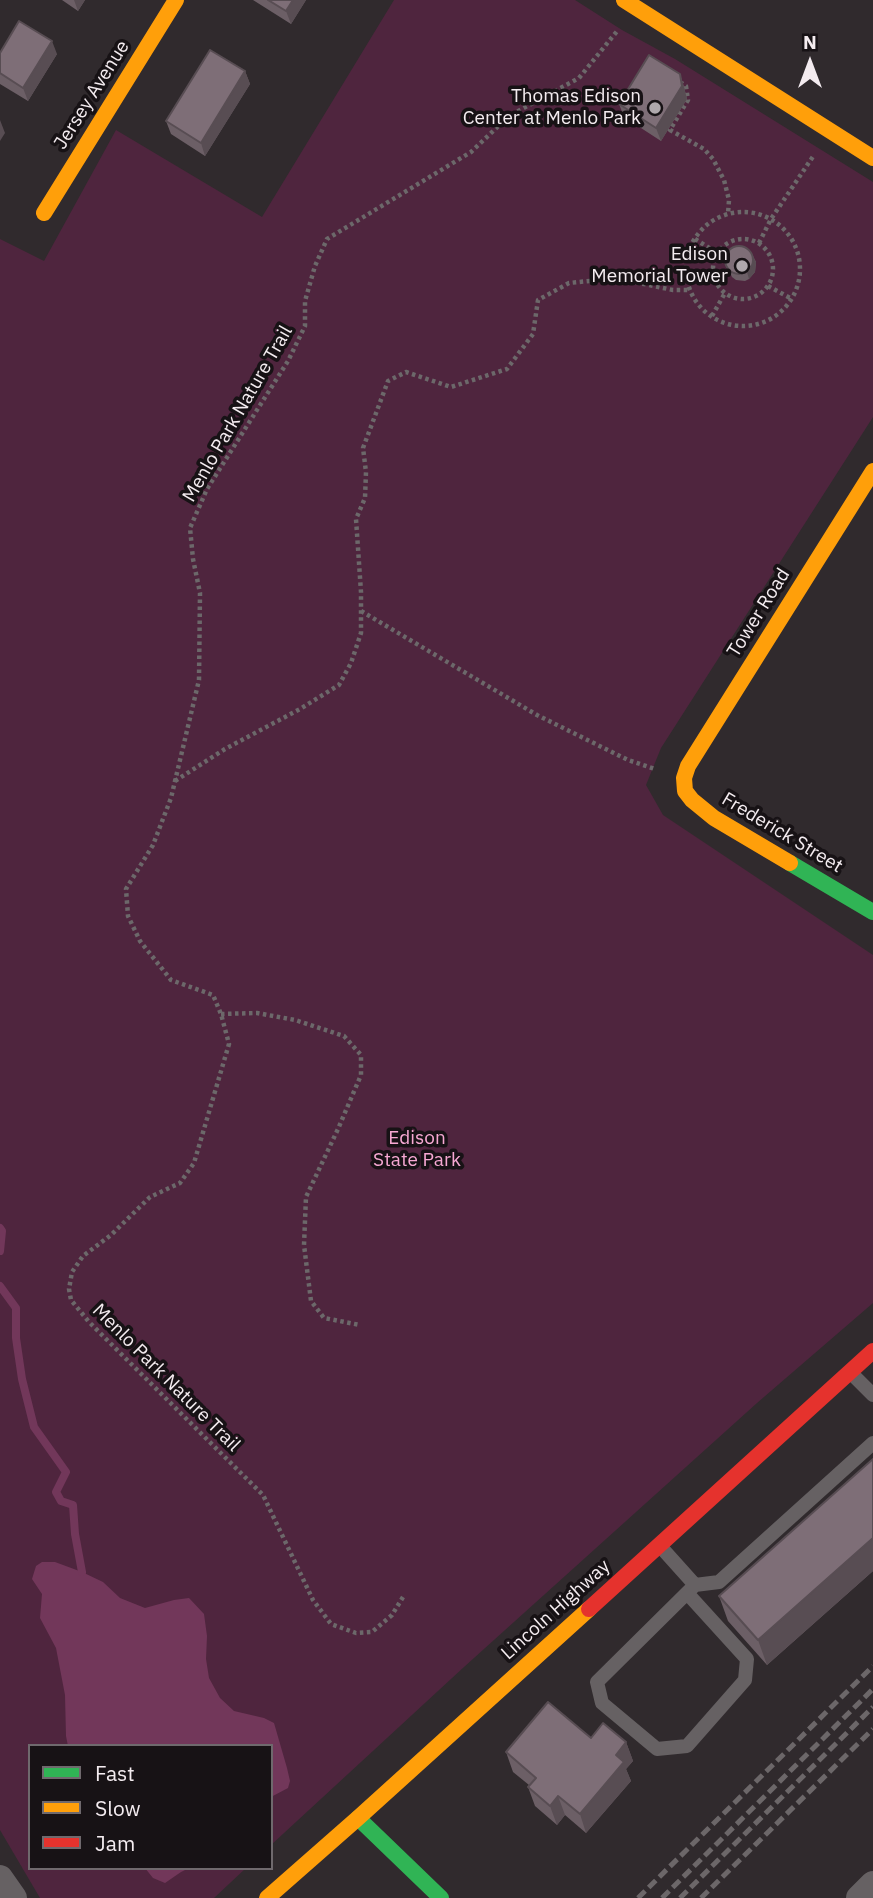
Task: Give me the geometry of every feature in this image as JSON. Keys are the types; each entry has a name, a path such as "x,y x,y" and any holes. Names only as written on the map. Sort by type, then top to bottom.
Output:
{"street":[{"name":"Jersey Avenue","path":"44,213 176,0"},
{"path":"628,3 665,10 873,158"},
{"name":"Tower Road","path":"684,778 688,766 873,471"},
{"name":"Frederick Street","path":"684,778 685,791 715,818 873,912"},
{"name":"Lincoln Highway","path":"267,1898 873,1351"},
{"path":"358,1818 441,1898"},
{"path":"0,1878 14,1898"},
{"path":"859,1898 873,1884"}],"lane":[{"path":"850,1372 873,1395"},
{"path":"659,1545 691,1589 747,1659 745,1680 687,1746 657,1749 602,1703 597,1682 691,1589 719,1582 873,1443"}],"path":[{"name":"Menlo Park Nature Trail","path":"403,1597 393,1615 372,1632 356,1633 331,1624 313,1600 263,1495 89,1322 71,1300 69,1289 72,1272 83,1256 111,1235 150,1197 180,1183 194,1163 229,1044 213,995 171,979 140,941 128,916 126,889 153,845 171,798 199,680 200,593 193,559 191,528 207,489 288,361 305,326 305,301 315,266 327,239 471,152 509,116 579,78 617,33 628,3"},
{"path":"680,82 686,86 688,100 670,130 704,149 713,159 724,180 729,200 728,214"},
{"path":"759,243 771,219 819,148"},
{"path":"750,213 771,219 786,231 796,246 800,264 799,282 792,299 780,313 764,322 746,326 728,324 712,316 699,305 690,290 686,272 688,255 695,239 704,228 728,214 750,213"},
{"path":"695,239 717,253"},
{"path":"741,239 759,243 766,249 774,267 768,286 753,298 743,299 725,293 719,287 713,270 717,253 731,241 741,239"},
{"path":"174,782 225,749 339,685 351,663 360,633 356,519 365,498 363,448 388,381 406,372 451,387 507,369 533,334 538,300 569,283 599,280 634,282 673,290 690,290"},
{"path":"768,286 792,299"},
{"path":"712,316 725,293"},
{"path":"360,611 537,715 628,760 684,778"},
{"path":"221,1014 257,1013 295,1020 344,1036 360,1055 360,1074 306,1197 304,1245 311,1301 324,1318 360,1325"}],"green space":[{"name":"Edison State Park","path":"394,0 575,0 873,182 873,417 661,748 646,785 663,815 873,955 873,1303 757,1403 273,1843 273,1744 28,1744 28,1870 244,1870 214,1898 40,1898 0,1830 0,239 44,261 116,130 262,217"}],"shaded area":[{"path":"42,1562 55,1562 82,1572 103,1582 120,1598 145,1608 189,1598 204,1614 209,1678 220,1698 234,1711 274,1723 290,1781 288,1788 273,1796 273,1744 68,1744 65,1695 56,1648 40,1618 42,1594 32,1579 36,1566"},
{"path":"147,1870 185,1870 165,1883 153,1878"}],"building":[{"path":"268,0 293,0 286,11"},
{"path":"19,21 52,41 23,88 0,73 0,53"},
{"path":"210,50 245,71 201,143 166,121"},
{"name":"Thomas Edison Center at Menlo Park","path":"649,55 680,74 682,86 656,128 619,104"},
{"name":"Edison Memorial Tower","path":"739,246 749,250 753,260 749,270 739,274 729,270 725,260 729,250"},
{"path":"873,1459 873,1538 758,1640 719,1596"},
{"path":"548,1702 591,1738 603,1723 626,1742 616,1755 624,1762 580,1814 558,1796 550,1806 528,1787 536,1778 506,1752"}],"waterway":[{"path":"0,1228 0,1251"},
{"path":"0,1286 16,1308 16,1338 22,1379 34,1427 66,1472 56,1492 61,1501 73,1505 82,1572"}],"railway":[{"path":"638,1898 873,1666"},
{"path":"662,1898 873,1689"},
{"path":"680,1898 873,1707"},
{"path":"701,1898 873,1729"}],"traffic: fast":[{"path":"790,863 873,912"},
{"path":"358,1818 441,1898"}],"traffic: slow":[{"path":"44,213 176,0"},
{"path":"624,0 873,158"},
{"path":"790,863 714,818 685,791 684,778 688,766 873,471"},
{"path":"267,1898 589,1609"}],"traffic: jam":[{"path":"589,1609 873,1351"}],"place":[{"name":"Thomas Edison Center at Menlo Park","path":"655,108"},
{"name":"Edison Memorial Tower","path":"742,266"}]}
